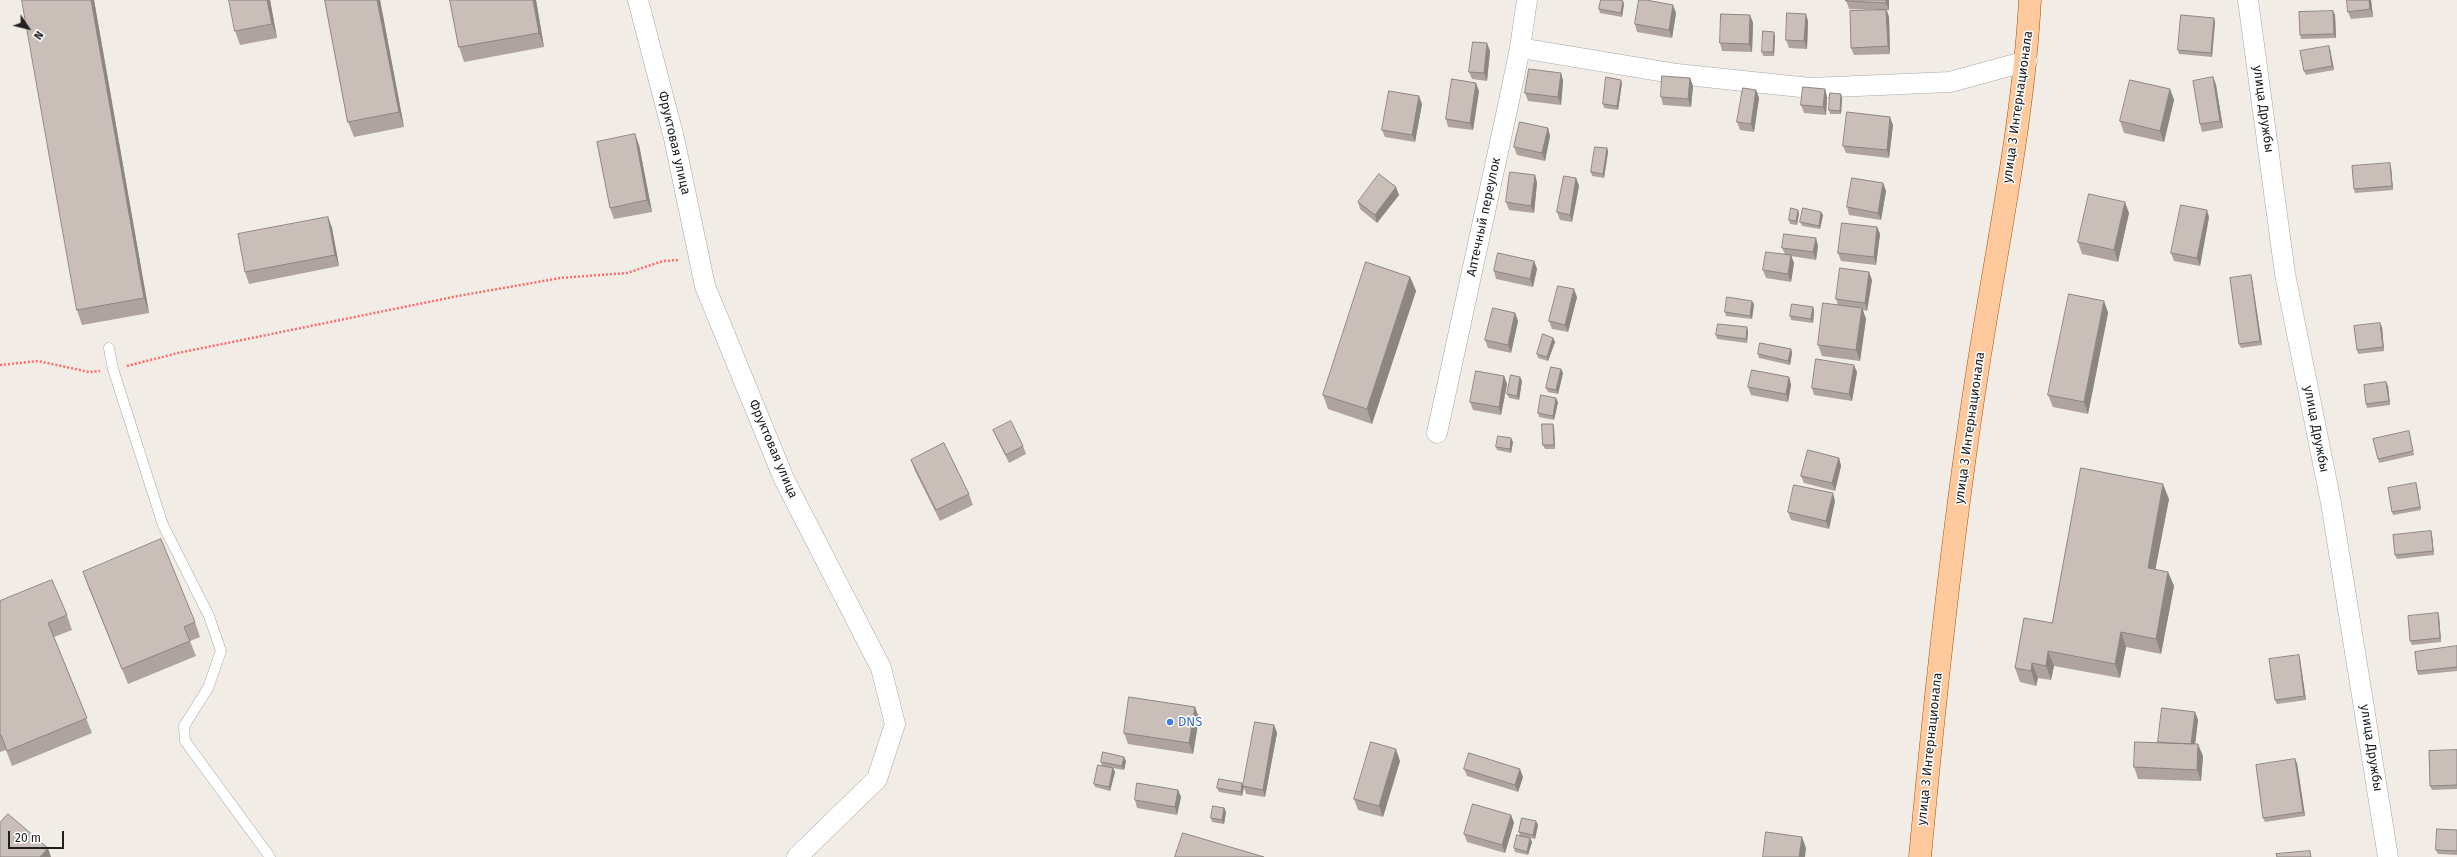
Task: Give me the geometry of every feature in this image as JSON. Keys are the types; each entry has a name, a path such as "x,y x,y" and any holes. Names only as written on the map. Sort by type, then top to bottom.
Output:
{"main road":[{"name":"улица 3 Интернационала","path":"1920,857 1938,670 1975,385 2027,61 2030,0"}],"street":[{"name":"Фруктовая улица","path":"638,0 674,138 705,286 784,478 881,668 895,724 877,779 797,857"},
{"name":"Аптечный переулок","path":"1437,433 1520,48 1526,0"},
{"name":"улица Дружбы","path":"2248,0 2285,274 2331,503 2388,857"},
{"path":"1520,48 1677,74 1810,88 1950,82 2027,61"}],"lane":[{"path":"109,348 113,369 163,525 209,616 221,651 208,688 184,726 185,740 270,857"}],"path":[{"path":"0,365 38,361 89,372 113,369 178,353 458,296 560,278 627,273 669,260 686,262"}],"building":[{"path":"22,0 91,0 144,298 77,310"},
{"path":"229,0 267,0 272,24 235,31"},
{"path":"325,0 377,0 399,112 348,122"},
{"path":"450,0 533,0 539,33 459,47"},
{"path":"1601,0 1623,1 1621,13 1599,9"},
{"path":"1639,0 1673,5 1669,30 1635,24"},
{"path":"1886,0 1886,3 1846,1"},
{"path":"2347,0 2369,0 2370,9 2348,12"},
{"path":"1886,10 1888,46 1851,48 1850,11"},
{"path":"2333,11 2334,34 2300,35 2299,12"},
{"path":"1787,13 1806,14 1804,41 1786,40"},
{"path":"1721,14 1750,15 1749,44 1720,43"},
{"path":"2181,15 2214,18 2211,53 2178,50"},
{"path":"1763,31 1774,32 1773,52 1762,52"},
{"path":"1473,42 1487,43 1484,73 1469,72"},
{"path":"2329,46 2332,66 2304,71 2300,51"},
{"path":"1529,69 1561,73 1558,97 1525,93"},
{"path":"1662,76 1690,78 1688,99 1661,97"},
{"path":"1606,77 1621,80 1617,106 1603,104"},
{"path":"2213,77 2220,121 2200,124 2193,81"},
{"path":"1452,79 1476,83 1470,123 1446,119"},
{"path":"2130,80 2170,89 2160,131 2120,121"},
{"path":"1803,87 1825,89 1823,107 1801,105"},
{"path":"1743,88 1756,90 1751,124 1737,122"},
{"path":"1389,91 1419,96 1412,135 1382,130"},
{"path":"1830,93 1841,94 1840,111 1829,110"},
{"path":"1847,112 1890,117 1887,150 1843,146"},
{"path":"1520,122 1548,128 1542,153 1514,147"},
{"path":"635,134 647,200 610,208 597,142"},
{"path":"1595,147 1607,148 1603,174 1591,172"},
{"path":"2390,163 2392,186 2354,189 2352,166"},
{"path":"1510,172 1535,175 1531,206 1506,202"},
{"path":"1379,174 1396,187 1375,215 1358,202"},
{"path":"1564,176 1576,178 1570,215 1557,212"},
{"path":"1852,178 1883,183 1878,213 1847,207"},
{"path":"2089,194 2125,202 2114,250 2078,242"},
{"path":"2181,205 2207,210 2197,258 2171,253"},
{"path":"1791,208 1798,210 1796,221 1789,220"},
{"path":"1803,208 1821,212 1819,226 1800,222"},
{"path":"328,217 335,255 245,272 238,234"},
{"path":"1842,223 1877,227 1874,257 1838,253"},
{"path":"1784,234 1816,238 1813,252 1782,248"},
{"path":"1766,252 1791,255 1788,274 1763,270"},
{"path":"1498,253 1534,261 1530,279 1494,271"},
{"path":"1366,262 1410,277 1367,409 1323,395"},
{"path":"1840,268 1869,272 1865,303 1836,299"},
{"path":"2251,275 2260,341 2239,344 2230,278"},
{"path":"1558,286 1574,289 1565,325 1549,321"},
{"path":"2069,294 2104,301 2084,402 2048,395"},
{"path":"1727,297 1752,301 1750,316 1725,312"},
{"path":"1823,303 1862,308 1856,350 1818,345"},
{"path":"1792,304 1813,307 1811,319 1790,316"},
{"path":"1493,308 1515,313 1508,345 1485,340"},
{"path":"2380,323 2383,347 2357,350 2354,326"},
{"path":"1718,324 1747,327 1746,339 1716,335"},
{"path":"1543,334 1553,338 1547,357 1537,354"},
{"path":"1760,343 1791,349 1788,361 1758,354"},
{"path":"1816,359 1854,365 1849,394 1812,388"},
{"path":"1551,367 1561,369 1556,390 1546,388"},
{"path":"1752,370 1789,377 1786,394 1748,387"},
{"path":"1476,371 1504,376 1499,407 1470,402"},
{"path":"1511,375 1520,377 1517,396 1507,394"},
{"path":"2386,382 2389,401 2366,404 2364,385"},
{"path":"1541,395 1556,398 1553,416 1538,413"},
{"path":"1011,421 1023,446 1006,455 993,430"},
{"path":"1542,424 1553,424 1554,445 1543,445"},
{"path":"2409,431 2413,451 2378,459 2373,439"},
{"path":"1498,436 1511,438 1510,449 1496,447"},
{"path":"944,443 969,494 936,510 911,460"},
{"path":"1808,450 1839,458 1832,483 1801,476"},
{"path":"2081,468 2163,484 2148,568 2168,572 2156,639 2121,632 2115,664 2048,651 2046,666 2032,663 2031,671 2015,668 2024,618 2052,623"},
{"path":"2416,483 2420,507 2392,512 2388,488"},
{"path":"1794,485 1833,493 1826,521 1788,512"},
{"path":"2431,531 2433,551 2395,555 2393,535"},
{"path":"161,539 195,622 184,627 190,641 122,669 83,572"},
{"path":"52,580 67,615 48,623 87,718 7,751 0,735 0,601"},
{"path":"2438,613 2440,638 2410,641 2408,616"},
{"path":"2457,646 2457,667 2417,671 2415,652"},
{"path":"2299,655 2304,696 2275,700 2269,659"},
{"path":"1129,697 1195,707 1189,743 1124,733"},
{"path":"2162,708 2195,712 2191,744 2158,742"},
{"path":"1255,722 1274,725 1263,790 1243,786"},
{"path":"1371,742 1396,749 1379,806 1354,799"},
{"path":"2135,742 2198,744 2197,770 2134,767"},
{"path":"2457,750 2457,785 2430,786 2429,751"},
{"path":"1103,752 1124,757 1122,766 1101,762"},
{"path":"1469,753 1520,769 1515,785 1464,769"},
{"path":"2295,759 2303,812 2263,818 2256,765"},
{"path":"1098,765 1113,768 1109,787 1094,784"},
{"path":"1219,779 1242,783 1241,792 1217,788"},
{"path":"1137,783 1178,790 1175,807 1135,800"},
{"path":"1473,804 1511,815 1502,845 1464,834"},
{"path":"1213,806 1224,808 1222,820 1211,818"},
{"path":"8,814 48,848 40,857 0,857 0,823"},
{"path":"1522,818 1536,821 1533,835 1519,832"},
{"path":"2437,829 2457,830 2457,851 2436,850"},
{"path":"1766,832 1802,837 1799,857 1763,857"},
{"path":"1183,833 1264,857 1175,857"},
{"path":"1517,835 1530,838 1527,852 1514,848"},
{"path":"2310,851 2311,857 2277,857 2276,854"}],"place":[{"name":"DNS","path":"1170,722"}]}
